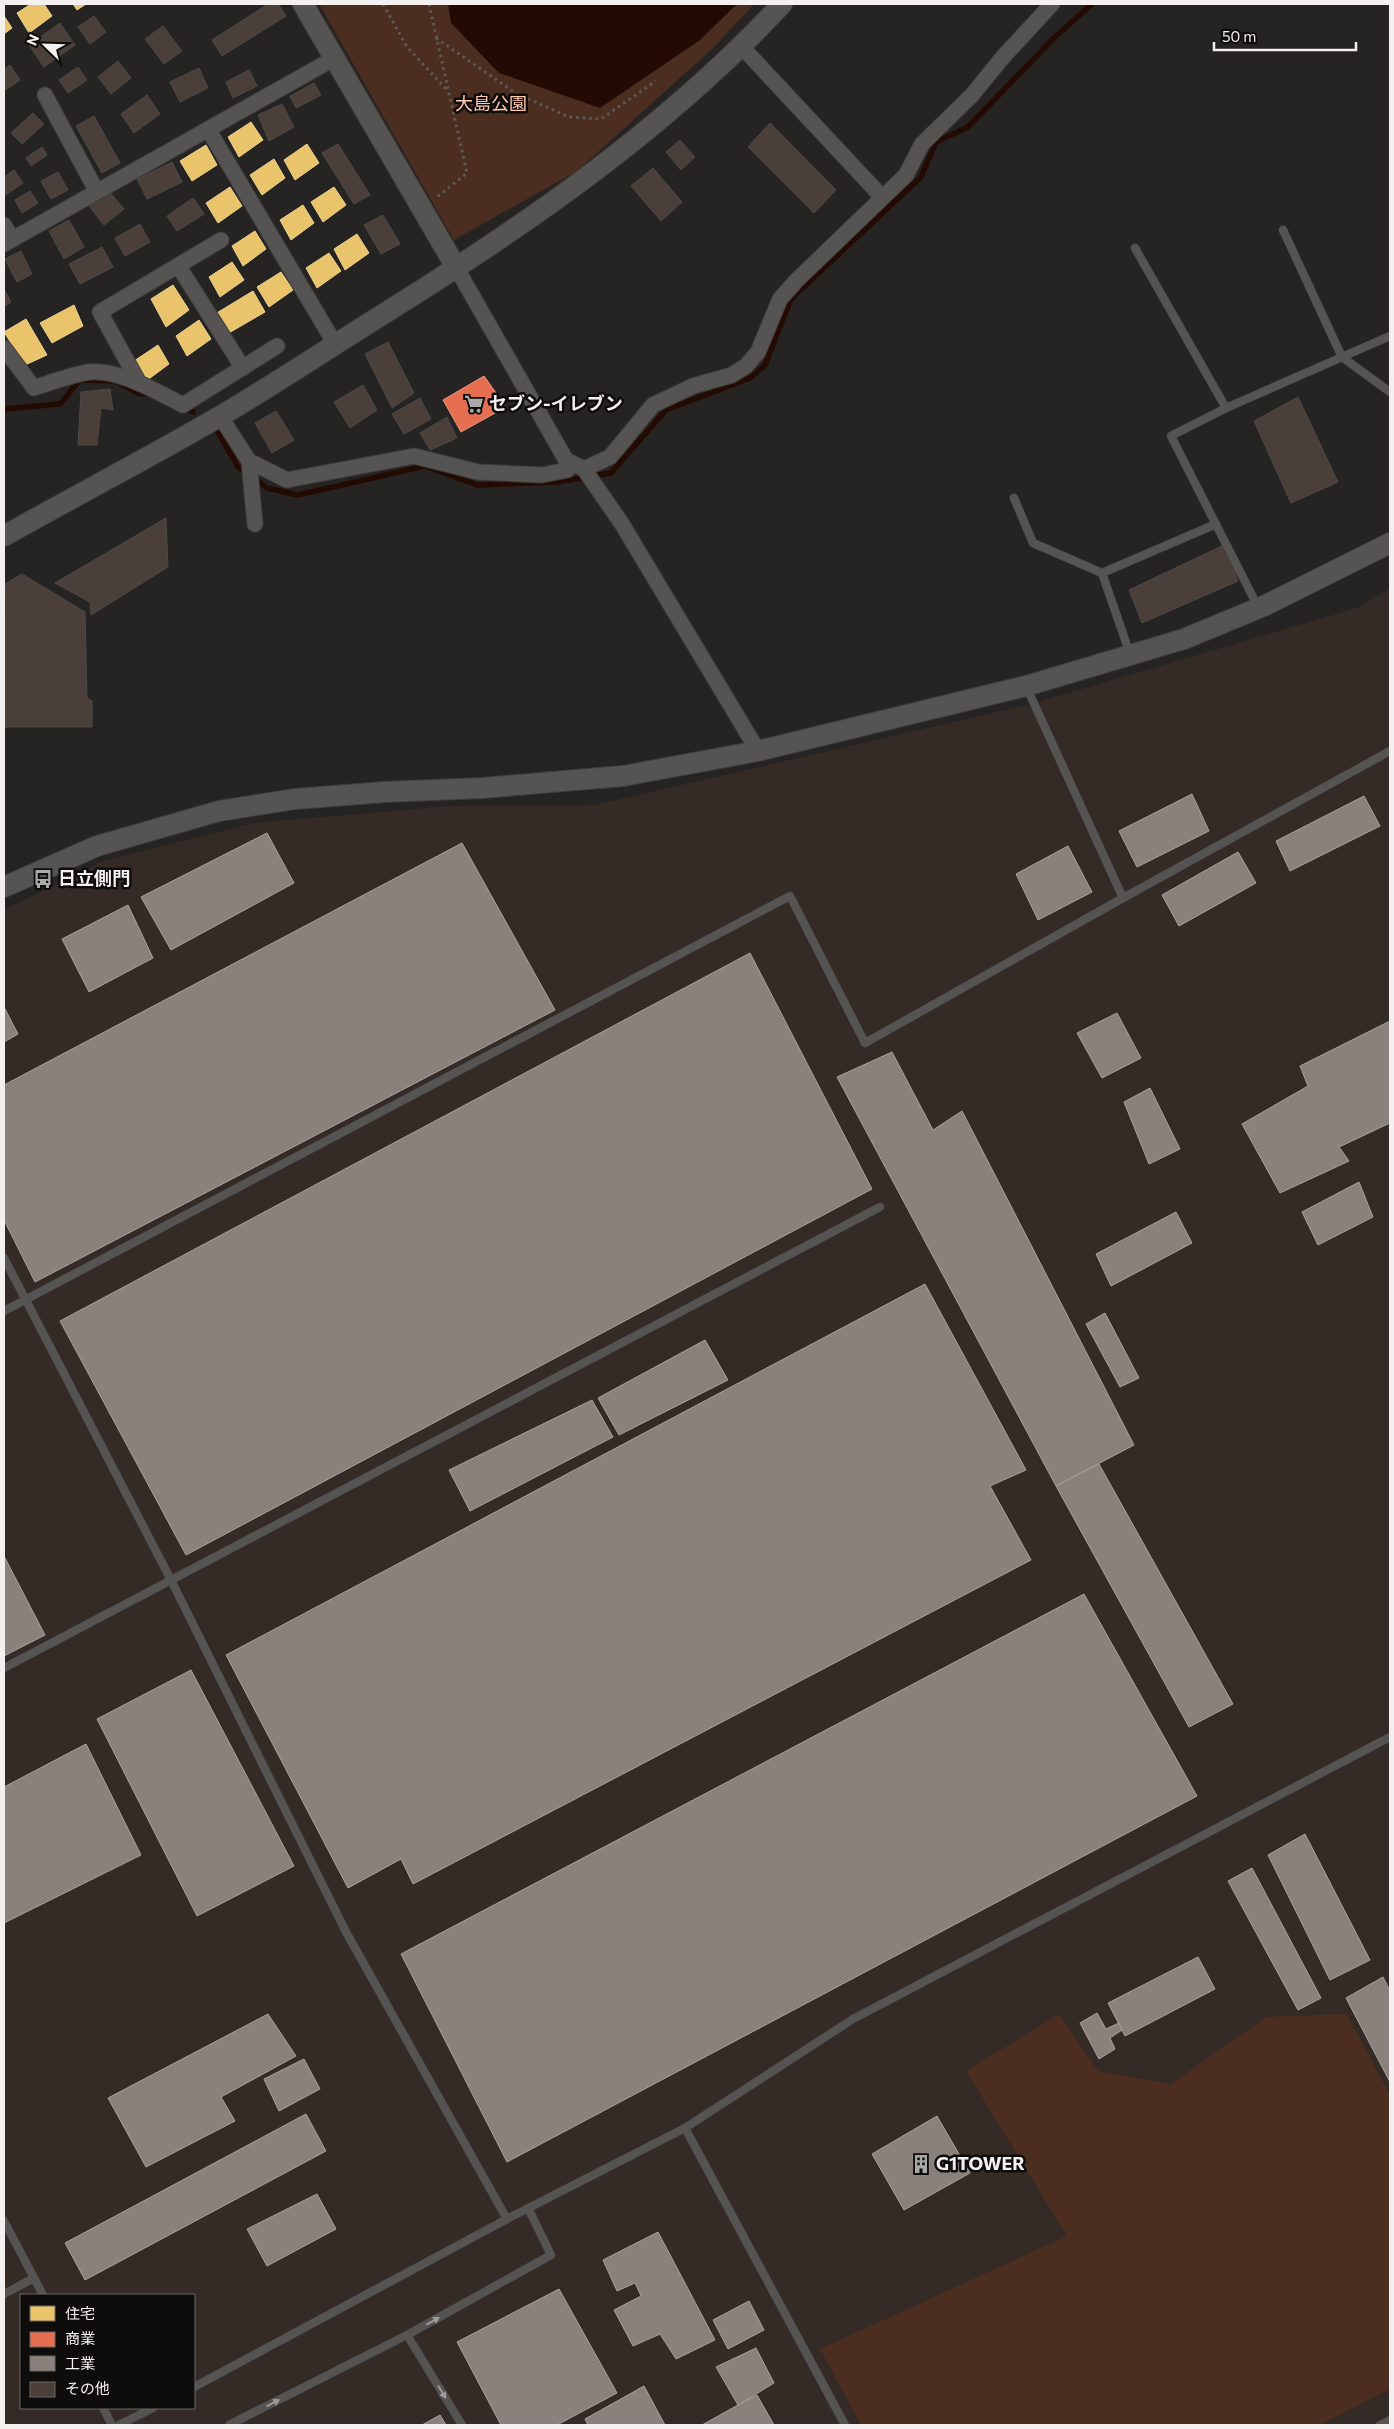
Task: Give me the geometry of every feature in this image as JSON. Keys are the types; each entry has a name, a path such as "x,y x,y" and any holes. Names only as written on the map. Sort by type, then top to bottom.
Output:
{"street":[{"path":"303,4 566,460 585,470 622,524 758,751"},
{"path":"4,536 220,416 457,269 584,180 672,109 742,47 782,4"},
{"path":"585,470 610,457 653,405 693,386 732,375 746,366 758,352 780,299 796,281 906,175 922,144 972,95 1003,57 1052,4"},
{"path":"742,47 882,197"},
{"path":"4,225 8,242 333,59"},
{"path":"45,95 97,192"},
{"path":"208,129 336,344"},
{"path":"139,383 100,312 179,267 221,240"},
{"path":"179,267 244,368"},
{"path":"4,348 34,388 91,372 107,373 139,383 183,404 277,346"},
{"path":"220,416 249,462 255,524"},
{"path":"249,462 288,480 414,456 478,472 542,475 567,470 570,462"},
{"path":"4,887 97,846 219,810 294,799 385,792 482,788 623,776 758,751 1026,686 1184,639 1258,608 1390,543"}],"lane":[{"path":"1283,230 1342,357 1390,392"},
{"path":"1135,248 1226,408"},
{"path":"1258,608 1171,436 1226,408 1390,336"},
{"path":"1014,498 1034,543 1102,573 1216,524"},
{"path":"1102,573 1130,656"},
{"path":"1026,686 1123,898"},
{"path":"4,1311 790,896 865,1043 1390,751"},
{"path":"4,1668 880,1207"},
{"path":"4,1258 171,1580 346,1932 507,2219"},
{"path":"195,2385 507,2219 685,2128 853,2019 1390,1737"},
{"path":"685,2128 844,2425"},
{"path":"229,2425 407,2335 551,2255 528,2208"},
{"path":"4,2221 42,2294"},
{"path":"4,2294 34,2278"},
{"path":"407,2335 462,2425"},
{"path":"104,2409 112,2425"},
{"path":"119,2425 151,2409"},
{"path":"1380,2425 1390,2420"}],"path":[{"path":"383,4 407,47 448,92"},
{"path":"422,209 467,173 429,4"},
{"path":"436,38 517,94 569,117 601,119 656,81"}],"shaded area":[{"path":"448,4 737,4 700,40 600,108 499,73 451,23"},
{"path":"1390,588 1390,2425 4,2425 4,910 103,861 254,823 450,806 595,805 1031,704 1360,607"}],"green space":[{"name":"大島公園","path":"319,4 754,4 713,48 577,171 454,240"},
{"path":"1059,2014 1098,2071 1171,2084 1266,2017 1347,2014 1390,2095 1390,2389 1320,2425 861,2425 820,2349 1067,2236 966,2071"}],"building: 住宅":[{"path":"31,4 44,4 52,16 29,33 17,13"},
{"path":"73,4 86,4 77,10"},
{"path":"4,16 12,28 4,34"},
{"path":"251,122 263,140 239,157 228,137"},
{"path":"307,144 319,163 295,180 284,160"},
{"path":"206,145 217,165 192,181 180,161"},
{"path":"274,159 285,178 262,195 250,175"},
{"path":"230,187 242,206 218,223 206,203"},
{"path":"334,187 346,205 323,222 311,202"},
{"path":"303,205 314,223 291,240 280,220"},
{"path":"255,231 266,249 243,266 232,246"},
{"path":"357,234 369,253 345,270 334,249"},
{"path":"329,253 341,271 317,288 306,268"},
{"path":"232,262 244,280 220,297 209,277"},
{"path":"281,272 293,290 269,307 257,287"},
{"path":"173,285 189,310 166,327 151,299"},
{"path":"253,291 265,312 227,334 215,314"},
{"path":"74,305 83,326 52,343 40,323"},
{"path":"26,319 47,355 25,365 4,332"},
{"path":"199,320 211,339 187,356 176,336"},
{"path":"158,345 169,364 146,381 134,361"}],"building: 商業":[{"name":"セブン-イレブン","path":"484,376 506,407 461,432 443,400"}],"building: 工業":[{"path":"1192,794 1209,831 1137,867 1119,831"},
{"path":"1364,796 1380,826 1290,871 1276,841"},
{"path":"267,833 294,883 171,950 141,897"},
{"path":"462,843 555,1010 35,1282 4,1220 4,1085"},
{"path":"1068,846 1092,892 1038,920 1016,874"},
{"path":"1238,852 1256,883 1179,926 1162,895"},
{"path":"128,905 153,958 89,992 62,939"},
{"path":"750,953 872,1189 186,1555 60,1321"},
{"path":"4,1007 18,1034 4,1042"},
{"path":"1117,1013 1141,1058 1102,1078 1077,1033"},
{"path":"1390,1021 1390,1123 1339,1147 1349,1161 1280,1193 1242,1124 1308,1086 1300,1066"},
{"path":"892,1052 933,1130 962,1111 1134,1445 1056,1486 837,1077"},
{"path":"1150,1088 1180,1149 1149,1164 1124,1102"},
{"path":"1359,1182 1373,1217 1318,1245 1302,1212"},
{"path":"1176,1212 1192,1243 1111,1286 1096,1254"},
{"path":"925,1284 1026,1470 990,1486 1031,1560 413,1884 401,1859 348,1888 226,1655"},
{"path":"1105,1313 1139,1378 1120,1387 1086,1324"},
{"path":"705,1340 728,1380 619,1435 598,1398"},
{"path":"592,1400 613,1437 470,1511 449,1470"},
{"path":"1099,1464 1233,1704 1189,1727 1056,1486"},
{"path":"4,1556 45,1635 4,1656"},
{"path":"1084,1594 1197,1796 507,2162 401,1954"},
{"path":"191,1670 294,1866 197,1916 97,1719"},
{"path":"86,1744 141,1855 4,1923 4,1787"},
{"path":"1305,1834 1370,1960 1330,1980 1268,1855"},
{"path":"1252,1868 1321,1998 1298,2010 1228,1881"},
{"path":"1198,1957 1215,1989 1125,2036 1108,2003"},
{"path":"1383,1977 1390,1991 1390,2082 1346,1998"},
{"path":"1097,2013 1106,2029 1119,2023 1122,2030 1110,2038 1115,2049 1099,2059 1080,2023"},
{"path":"268,2014 296,2056 221,2097 235,2121 146,2167 108,2098"},
{"path":"304,2059 320,2089 279,2111 264,2079"},
{"path":"306,2114 326,2151 85,2280 65,2243"},
{"name":"G1TOWER","path":"937,2116 970,2173 904,2210 872,2154"},
{"path":"317,2194 336,2229 267,2266 247,2229"},
{"path":"658,2232 715,2340 676,2359 660,2334 633,2346 614,2310 641,2296 635,2283 617,2291 603,2260"},
{"path":"559,2289 617,2393 557,2425 501,2425 457,2342"},
{"path":"749,2301 764,2330 728,2349 713,2320"},
{"path":"756,2348 774,2383 738,2405 716,2367"},
{"path":"644,2386 665,2425 588,2425 585,2419"},
{"path":"757,2395 774,2425 702,2425 738,2405"},
{"path":"440,2415 446,2425 422,2425"}],"building: その他":[{"path":"268,4 278,4 286,16 222,56 212,40"},
{"path":"94,16 106,32 90,44 78,27"},
{"path":"60,23 75,45 44,67 29,45"},
{"path":"163,26 182,51 164,64 145,39"},
{"path":"118,61 131,78 111,94 98,77"},
{"path":"10,65 20,80 4,91 4,69"},
{"path":"78,67 87,80 68,93 59,80"},
{"path":"199,68 208,88 180,102 170,82"},
{"path":"249,70 257,86 233,98 226,82"},
{"path":"314,83 321,95 296,108 290,96"},
{"path":"147,95 160,114 134,133 121,114"},
{"path":"282,104 294,127 269,141 258,115"},
{"path":"33,113 44,124 22,144 11,133"},
{"path":"94,116 120,163 102,173 76,126"},
{"path":"770,123 836,190 814,213 748,147"},
{"path":"680,140 695,157 681,170 666,152"},
{"path":"338,144 370,195 354,204 322,153"},
{"path":"42,147 47,155 31,166 26,158"},
{"path":"172,162 182,182 147,199 137,179"},
{"path":"653,168 682,202 661,221 631,186"},
{"path":"14,170 23,183 4,196 4,177"},
{"path":"58,172 68,190 51,199 41,181"},
{"path":"108,190 124,209 104,225 89,206"},
{"path":"30,191 38,203 22,213 15,200"},
{"path":"193,198 204,214 177,231 167,216"},
{"path":"383,215 400,244 381,254 364,225"},
{"path":"69,220 84,247 64,259 49,231"},
{"path":"140,224 150,242 125,256 115,238"},
{"path":"102,247 113,267 80,284 69,264"},
{"path":"21,251 32,274 17,282 5,259"},
{"path":"4,289 11,302 4,307"},
{"path":"388,342 414,393 392,408 365,354"},
{"path":"363,385 377,410 350,428 334,402"},
{"path":"110,389 113,410 101,408 97,445 78,445 81,392"},
{"path":"1298,397 1338,482 1291,503 1254,421"},
{"path":"420,398 431,419 404,434 392,414"},
{"path":"276,411 294,440 272,453 255,423"},
{"path":"447,417 457,438 430,450 420,433"},
{"path":"166,518 168,567 91,615 90,602 55,583"},
{"path":"1224,545 1238,581 1142,623 1129,590"},
{"path":"22,574 85,612 87,698 92,701 92,727 4,727 5,584"}],"waterway":[{"path":"214,425 238,467 267,488 298,495 425,466 477,485 557,482 611,473 666,410 750,378 765,365 791,299 921,177 936,142 968,127 1055,37 1092,4"},
{"path":"4,409 60,404 80,380 115,381 140,394 152,394"},
{"path":"183,407 193,412"}],"place":[{"name":"セブン-イレブン","path":"474,404"},
{"name":"日立側門","path":"43,879"},
{"name":"G1TOWER","path":"921,2164"}]}
